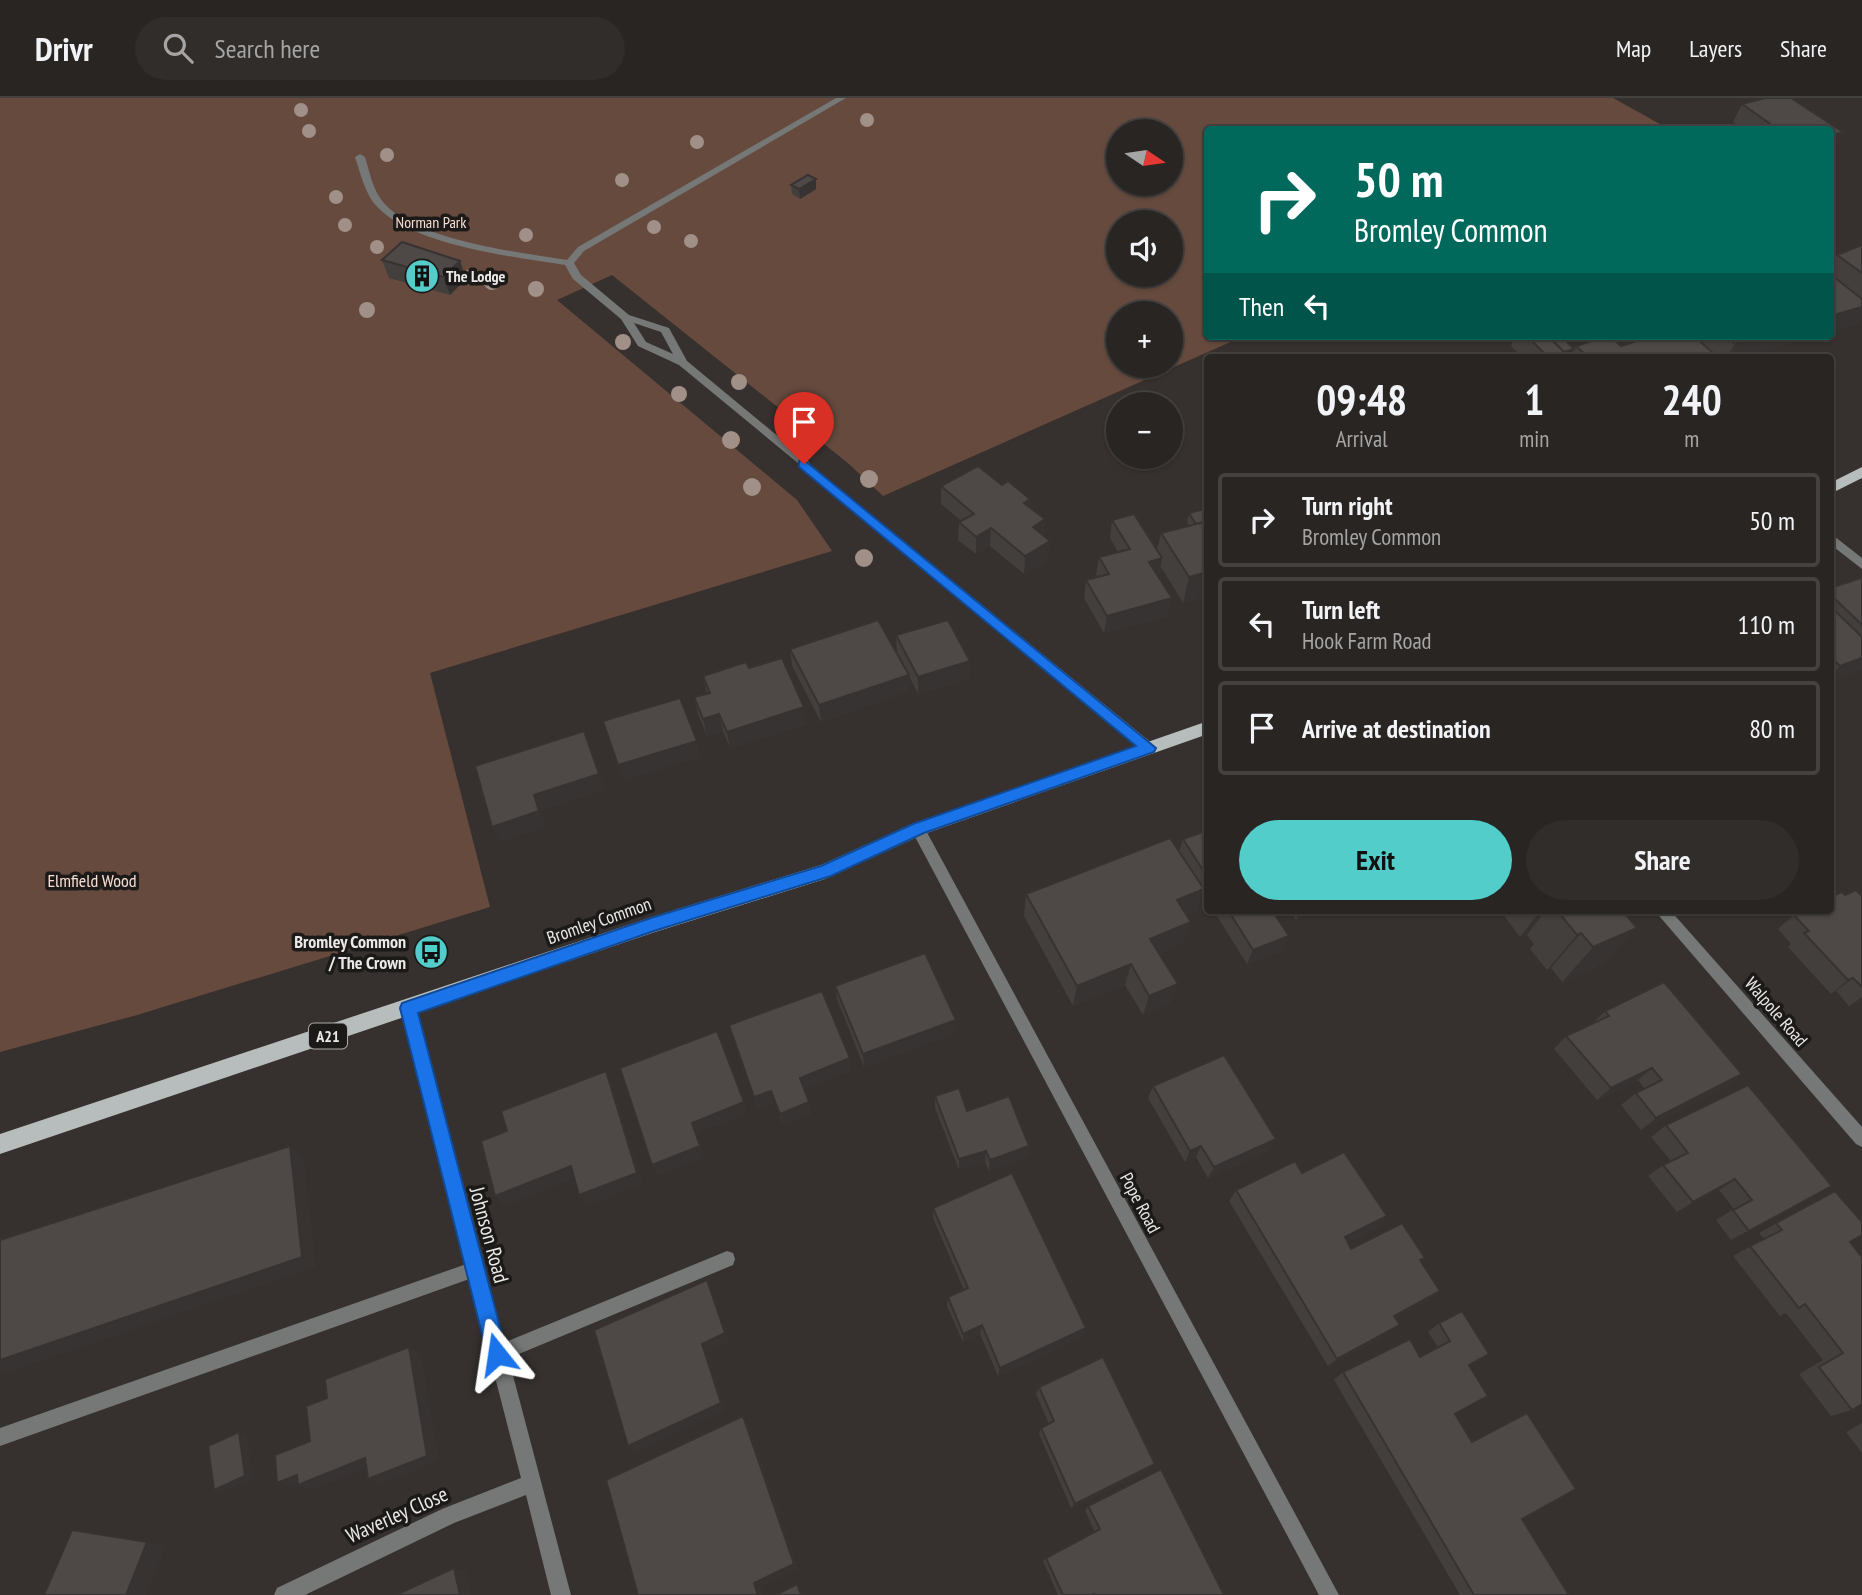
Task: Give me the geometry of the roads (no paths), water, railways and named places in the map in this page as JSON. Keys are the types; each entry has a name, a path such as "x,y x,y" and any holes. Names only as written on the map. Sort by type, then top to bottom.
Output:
{"main road":[{"path":"1834,487 1862,472"},
{"name":"Bromley Common","path":"0,1144 654,924 825,871 918,829 1204,728"}],"street":[{"path":"569,263 581,249 842,98"},
{"path":"360,157 377,201 411,227 504,253 569,263"},
{"path":"569,263 577,277 625,317 642,344 682,363 1148,748"},
{"path":"625,317 665,330 682,363"},
{"path":"1834,540 1862,565"},
{"name":"Pope Road","path":"918,829 1329,1595"},
{"name":"Walpole Road","path":"1665,914 1862,1139"},
{"name":"Johnson Road","path":"408,1008 561,1595"},
{"path":"497,1354 727,1259"},
{"path":"0,1437 475,1269"},
{"name":"Waverley Close","path":"284,1595 449,1516 532,1483"}],"place":[{"name":"The Lodge","path":"422,276"},
{"name":"Bromley Common / The Crown","path":"431,952"}],"park label":[{"name":"Norman Park","path":"431,222"},
{"name":"Elmfield Wood","path":"92,881"}]}
